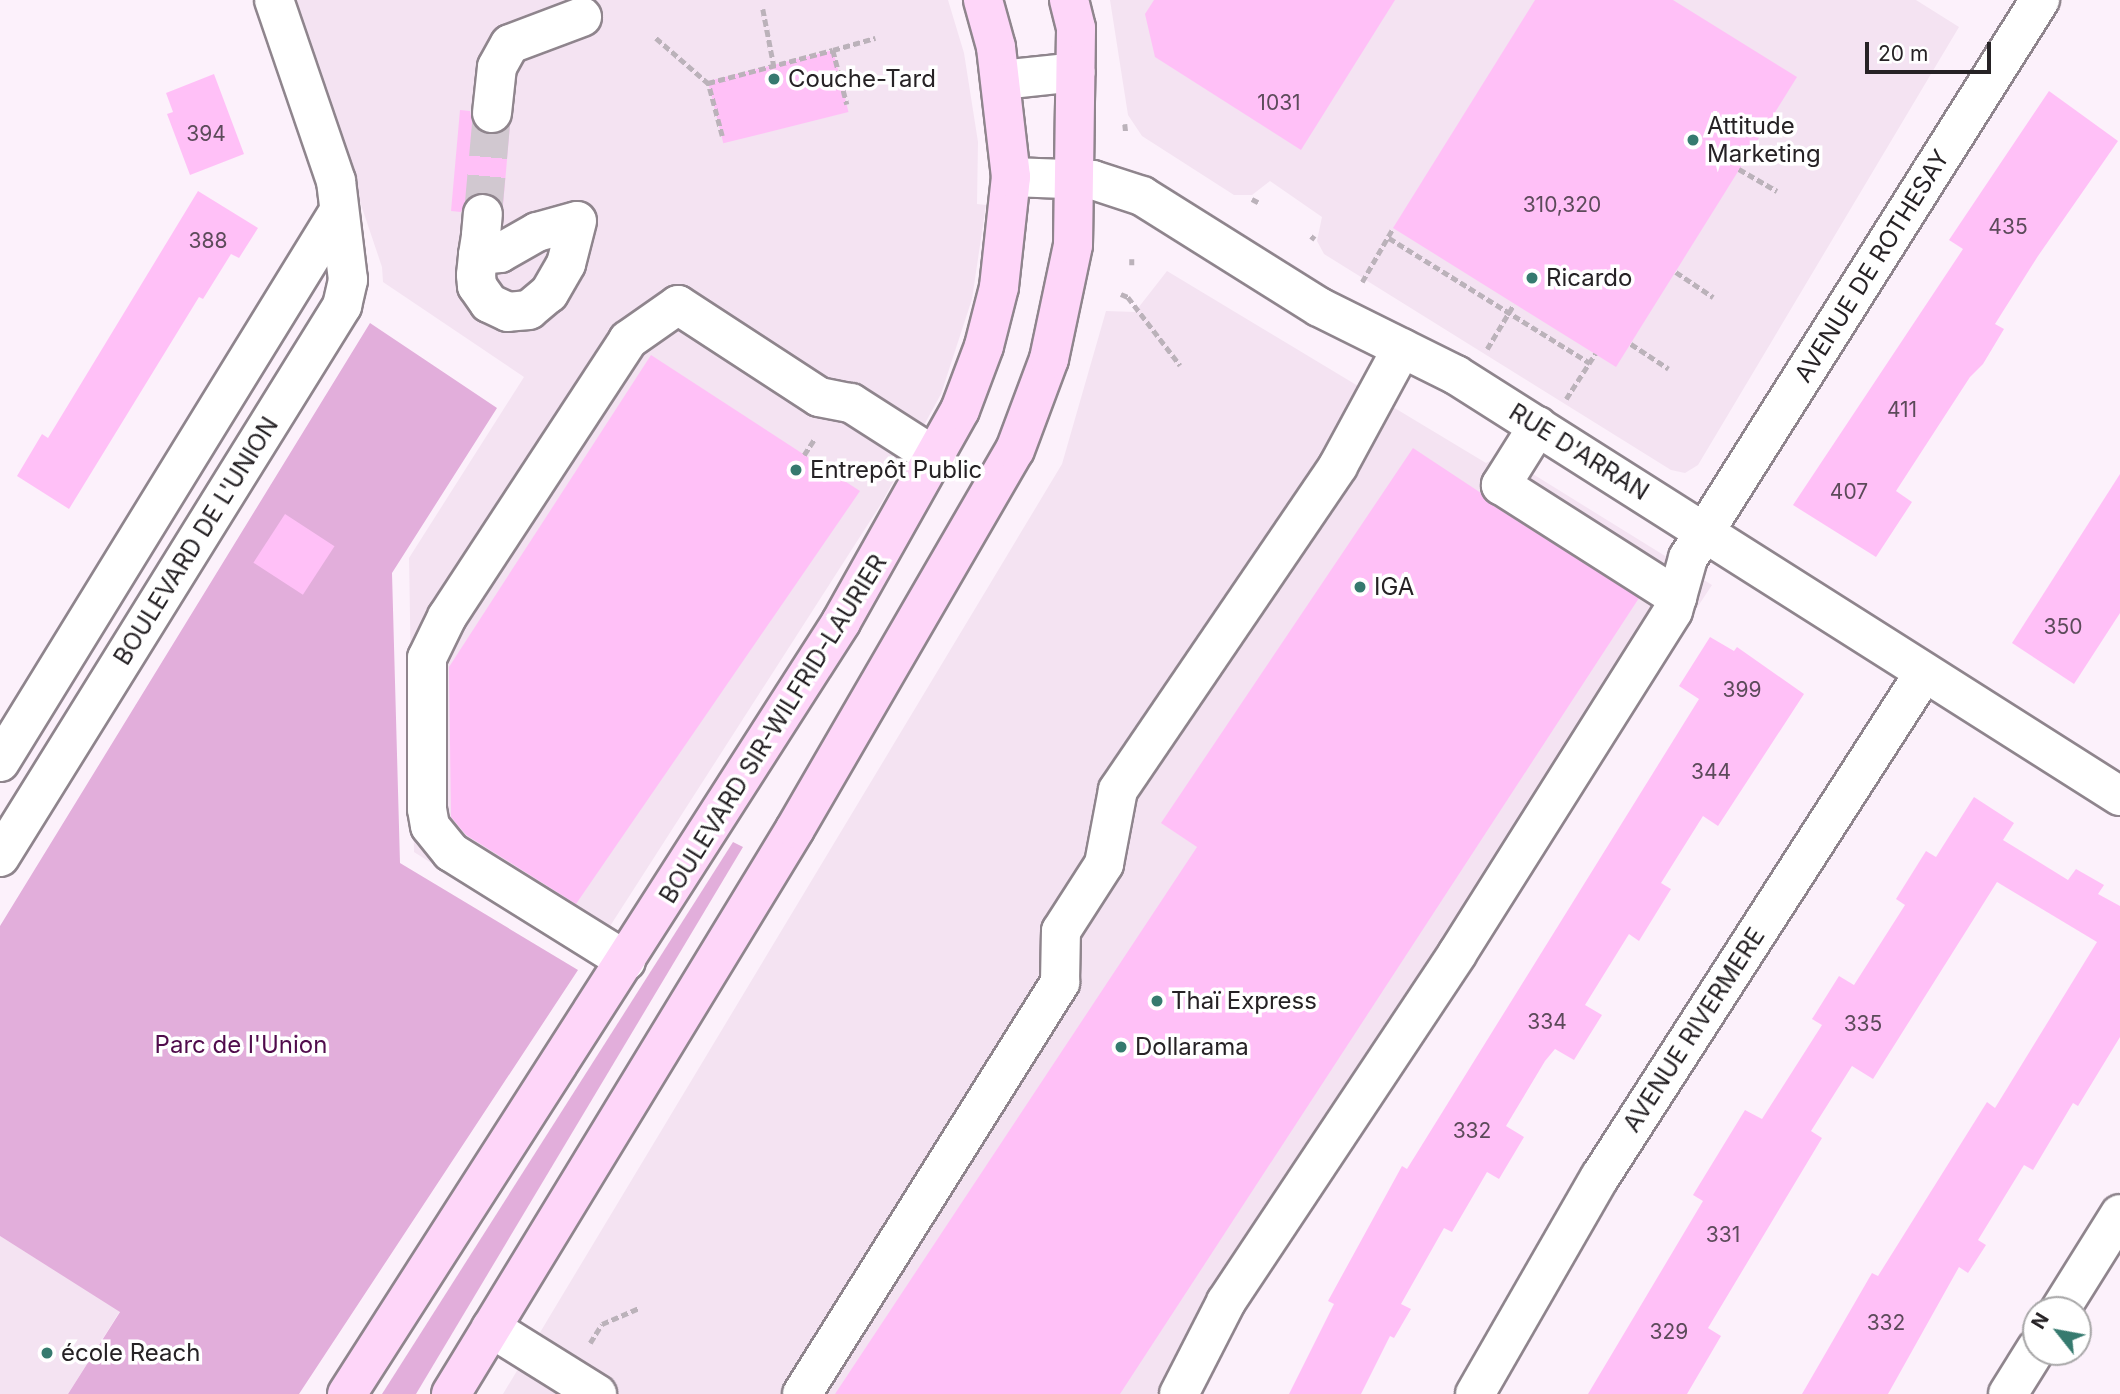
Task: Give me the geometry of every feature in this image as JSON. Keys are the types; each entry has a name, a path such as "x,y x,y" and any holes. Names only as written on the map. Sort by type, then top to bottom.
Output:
{"main road":[{"name":"BOULEVARD SIR-WILFRID-LAURIER","path":"347,1394 841,622 937,458 985,346 1005,257 1011,177 1001,80 983,0"},
{"path":"451,1394 795,830 1000,480 1049,359 1073,245 1076,28 1069,0"}],"street":[{"name":"BOULEVARD DE L'UNION","path":"0,857 342,306 348,280 336,181 274,0"},
{"name":"AVENUE DE ROTHESAY","path":"1179,1394 1226,1302 1457,954 1673,611 1688,558 2040,0"},
{"path":"492,113 497,67 510,44 582,17"},
{"path":"1001,80 1076,72"},
{"name":"RUE D'ARRAN","path":"1011,177 1110,183 1142,196 1319,307 1549,417 1704,532 1924,673 2117,788"},
{"name":"BOULEVARD DE L'UNION","path":"0,762 339,211"},
{"path":"478,256 500,254 537,232 577,221 566,264 549,293 529,310 508,312 482,296 477,286 478,256 483,214"},
{"path":"626,961 451,852 430,826 426,809 427,658 447,617 628,340 678,305 819,397 851,403 937,458"},
{"path":"802,1394 1060,982 1061,931 1104,864 1118,790 1338,466 1402,348"},
{"path":"1549,417 1501,485 1677,597"},
{"name":"AVENUE RIVERMERE","path":"1475,1394 1600,1177 1924,673"},
{"path":"2069,1296 2120,1214"},
{"path":"491,1328 597,1394"},
{"path":"2008,1394 2025,1366"}],"path":[{"path":"763,9 774,66"},
{"path":"656,38 708,83 722,136"},
{"path":"708,83 875,38"},
{"path":"833,50 847,104"},
{"path":"1125,124 1126,132"},
{"path":"1739,169 1777,191"},
{"path":"1252,199 1258,202"},
{"path":"1362,282 1393,228"},
{"path":"1389,238 1590,363"},
{"path":"1675,272 1713,297"},
{"path":"1121,293 1128,297 1180,365"},
{"path":"1481,358 1514,304"},
{"path":"1631,344 1669,369"},
{"path":"1549,417 1595,354"},
{"path":"586,1350 602,1324 639,1308"}],"shaded area":[{"path":"292,0 948,0 964,53 978,142 977,204 986,205 972,299 941,394 881,504 587,962 414,852 409,558 524,377 383,282 382,267"},
{"path":"1110,0 1916,0 1959,27 1698,465 1685,473 1671,470 1324,254 1317,241 1322,217 1270,181 1252,195 1234,195 1142,136 1128,115"},
{"path":"1167,271 1486,463 1502,455 1712,585 1229,1315 1201,1394 503,1394 1062,464 1106,311 1135,312"},
{"name":"école Reach","path":"0,1236 120,1311 68,1394 0,1394"}],"green space":[{"name":"Parc de l'Union","path":"370,323 497,408 392,573 400,863 578,970 299,1394 68,1394 120,1312 0,1236 0,926"},
{"path":"733,842 743,847 416,1394 382,1394"}],"building":[{"path":"1154,0 1395,0 1301,150 1155,57 1145,14"},
{"path":"1535,0 1673,0 1797,77 1616,367 1393,228"},
{"path":"833,50 848,112 723,143 708,81"},
{"path":"214,74 244,154 190,175 167,114 173,112 166,93"},
{"path":"2049,91 2118,141 2038,256 1995,324 2004,329 1983,364 1970,377 1896,491 1912,502 1876,557 1793,505 1963,249 1949,240"},
{"path":"460,110 470,111 472,122 489,135 510,125 503,206 484,192 466,201 461,212 451,211"},
{"path":"198,191 258,228 239,258 231,254 203,299 199,297 69,509 17,476 42,434 48,438"},
{"path":"651,355 860,491 576,904 466,835 451,817 449,667"},
{"path":"1413,448 1481,493 1489,503 1639,598 1120,1394 835,1394 1197,847 1161,823"},
{"path":"2120,474 2120,613 2074,684 2012,643"},
{"path":"285,514 334,546 303,595 253,563"},
{"path":"1710,637 1734,651 1737,647 1804,694 1718,826 1703,816 1661,883 1671,889 1639,941 1629,934 1585,1005 1602,1015 1574,1060 1555,1049 1545,1061 1506,1126 1524,1137 1499,1179 1487,1172 1452,1232 1444,1228 1401,1304 1411,1309 1394,1338 1390,1336 1361,1394 1289,1394 1334,1304 1328,1301 1402,1166 1407,1169 1699,699 1679,686"},
{"path":"1974,797 2014,823 2003,840 2068,880 2076,869 2104,885 2098,894 2120,906 2120,1037 2078,1106 2073,1103 2033,1170 2024,1165 1978,1240 1986,1245 1968,1273 1959,1267 1888,1394 1802,1394 1872,1273 1878,1276 1987,1102 1995,1108 2097,942 1997,882 1873,1079 1852,1066 1811,1131 1822,1138 1708,1328 1721,1336 1687,1394 1588,1394 1703,1201 1693,1195 1745,1110 1762,1119 1822,1025 1812,1019 1839,976 1854,985 1905,905 1896,899 1926,851 1936,857"}],"tunnel":[{"path":"483,214 492,113"}],"place":[{"name":"Couche-Tard","path":"774,79"},
{"name":"Attitude Marketing","path":"1693,140"},
{"name":"Ricardo","path":"1532,278"},
{"name":"Entrepôt Public","path":"796,470"},
{"name":"IGA","path":"1360,587"},
{"name":"Thaï Express","path":"1157,1001"},
{"name":"Dollarama","path":"1121,1047"},
{"name":"école Reach","path":"47,1353"}]}
